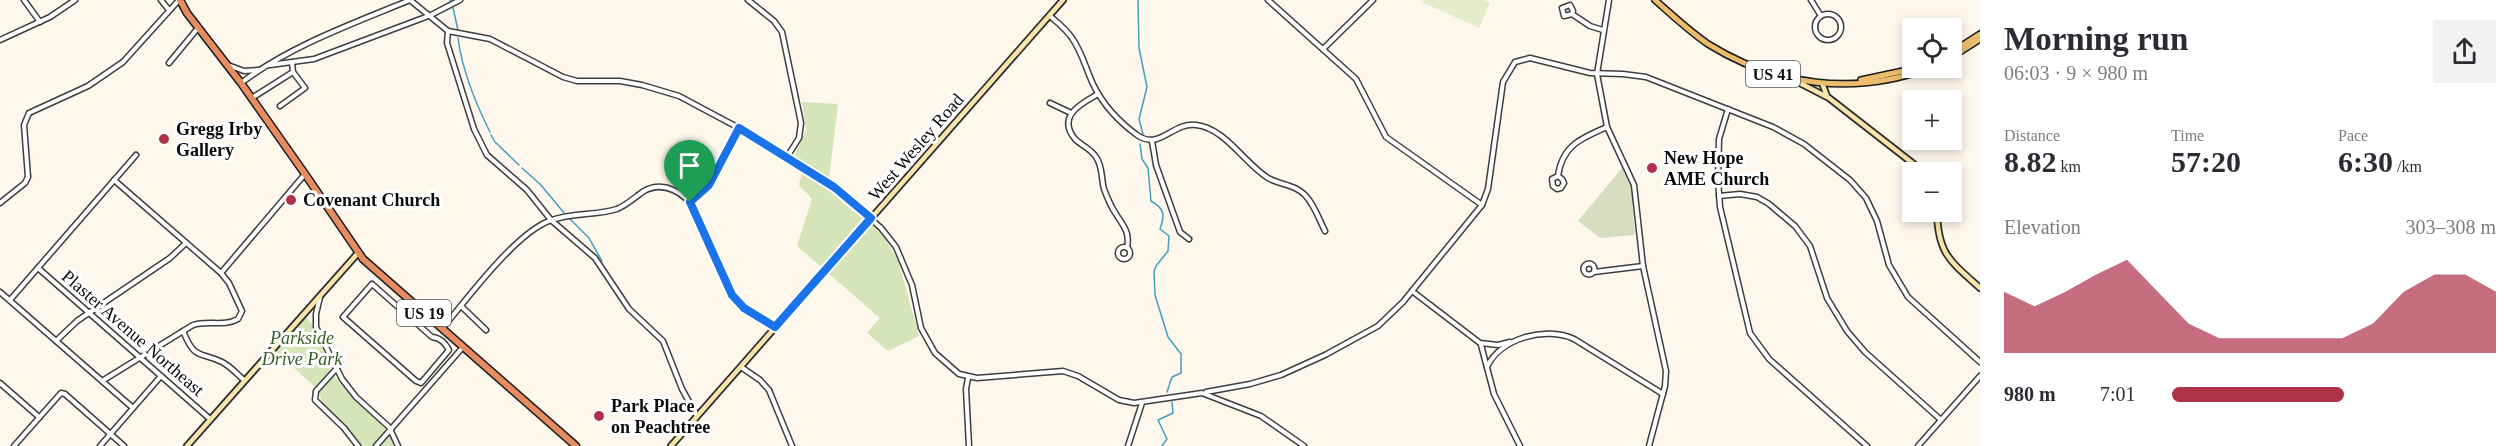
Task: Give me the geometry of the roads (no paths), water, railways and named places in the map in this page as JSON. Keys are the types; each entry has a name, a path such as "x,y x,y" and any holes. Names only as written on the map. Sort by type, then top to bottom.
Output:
{"highway":[{"name":"US 19","path":"179,0 241,83 358,253 391,285 576,446"}],"main road":[{"name":"US 41","path":"1655,0 1692,32 1718,50 1748,64 1791,79 1851,83 1887,80 1902,76"},
{"path":"1962,46 1980,34"},
{"path":"1962,51 1980,39"},
{"name":"US 41","path":"1851,83 1902,71"}],"street":[{"path":"24,0 40,22"},
{"path":"0,40 40,22 75,0"},
{"path":"161,0 169,10"},
{"path":"1,202 25,183 28,177 24,125 29,113 88,86 123,63 179,0"},
{"path":"241,83 267,66 335,30 410,0 448,30 490,39 570,80 620,81 667,91 739,128 787,157 834,187 871,218 888,236 902,258 912,285 921,328 928,344 942,361 968,378 1063,371 1078,376 1119,399 1142,403 1269,379 1325,355 1378,326 1395,311 1482,205 1488,189 1503,82 1518,60 1530,58 1597,74 1623,74 1646,78 1728,109 1790,136 1814,151 1856,186 1873,211 1889,265 1902,289 1915,304 1980,362"},
{"path":"267,66 314,59 430,15 460,0"},
{"path":"748,0 774,21 782,32 801,123 799,138 787,157"},
{"name":"West Wesley Road","path":"671,446 1063,0"},
{"path":"1268,0 1356,80 1386,137 1482,205"},
{"path":"1323,49 1373,0"},
{"path":"1609,0 1597,74 1607,127 1634,185 1643,266 1665,363 1663,394 1649,446"},
{"path":"1811,0 1821,16"},
{"path":"1572,14 1590,26 1603,30"},
{"path":"1831,15 1839,21 1840,31 1834,39 1824,40 1817,34 1815,25 1821,16 1831,15"},
{"path":"1050,16 1074,41 1098,94 1122,123 1140,137 1152,141 1186,125 1210,128 1266,177 1303,192 1311,202 1325,231"},
{"path":"169,63 198,28"},
{"path":"448,30 447,43 481,146 494,163 527,189 551,220 596,259 630,309 663,341 682,389 697,416"},
{"path":"225,63 244,71 262,69"},
{"path":"280,106 305,88 293,72 292,63"},
{"path":"251,98 293,72"},
{"path":"1791,79 1829,98 1911,162"},
{"path":"1820,82 1821,94"},
{"path":"1820,82 1829,98"},
{"path":"1098,94 1077,106 1071,113 1069,122 1071,132 1098,161 1111,206 1128,232 1127,248"},
{"path":"1050,103 1071,113"},
{"path":"1728,109 1719,139 1719,196 1746,321 1756,344 1769,359 1867,446"},
{"path":"1558,176 1563,156 1572,144 1607,127"},
{"path":"690,202 709,185 739,128"},
{"path":"1152,141 1156,165 1180,232 1189,239"},
{"path":"10,300 136,155"},
{"path":"221,273 305,174"},
{"path":"102,381 197,323 232,322 240,317 242,310 239,301 221,273 114,180"},
{"path":"442,329 513,248 551,220 575,214 616,209 645,190 656,187 676,190 690,202 732,295 744,308 775,327"},
{"path":"1719,196 1740,194 1757,197 1795,226 1810,246 1827,298 1847,331 1865,352 1941,420"},
{"path":"1937,222 1941,247 1954,264 1980,288"},
{"path":"57,341 72,325 170,258 186,243"},
{"path":"187,446 358,253"},
{"path":"1594,272 1643,266"},
{"name":"Plaster Avenue Northeast","path":"38,268 210,419"},
{"path":"372,284 382,291 382,295 432,337 445,343 449,350 422,383 416,381 343,317 372,284"},
{"path":"382,295 391,285"},
{"path":"1412,291 1481,344 1498,345 1542,334 1568,336 1663,394"},
{"path":"0,292 133,408"},
{"path":"319,296 316,327 337,368 351,391 390,430 398,446"},
{"path":"461,306 486,330"},
{"path":"183,331 189,345 198,354 224,363 244,380"},
{"path":"1487,367 1492,359 1515,340"},
{"path":"1481,344 1494,394 1520,446"},
{"path":"376,446 463,347"},
{"path":"741,367 760,380 769,390 792,446"},
{"path":"337,368 316,391 315,400 344,428 358,446"},
{"path":"431,372 436,378"},
{"path":"100,446 161,376"},
{"path":"1918,446 1980,376"},
{"path":"968,378 966,389 969,446"},
{"path":"425,379 430,384"},
{"path":"0,383 39,417"},
{"path":"14,446 61,393 65,394 124,446"},
{"path":"1202,393 1261,416 1304,446"},
{"path":"1128,446 1142,403"}],"waterway":[{"path":"1138,0 1139,48 1147,87 1139,119 1143,134"},
{"path":"453,8 458,30"},
{"path":"458,38 470,86 490,132"},
{"path":"491,135 495,142 519,165"},
{"path":"1140,144 1142,159 1148,168 1151,201 1163,213 1160,229 1169,236 1168,251 1154,272 1155,295 1168,337 1181,354 1181,373 1172,377 1167,392"},
{"path":"522,168 540,184 565,214"},
{"path":"569,218 589,238 602,261"},
{"path":"1162,446 1167,439 1158,420 1173,413 1172,402"}],"place":[{"name":"Gregg Irby Gallery","path":"164,139"},
{"name":"New Hope AME Church","path":"1652,168"},
{"name":"Covenant Church","path":"291,200"},
{"name":"Park Place on Peachtree","path":"599,416"}],"park label":[{"name":"Parkside Drive Park","path":"302,348"}]}
